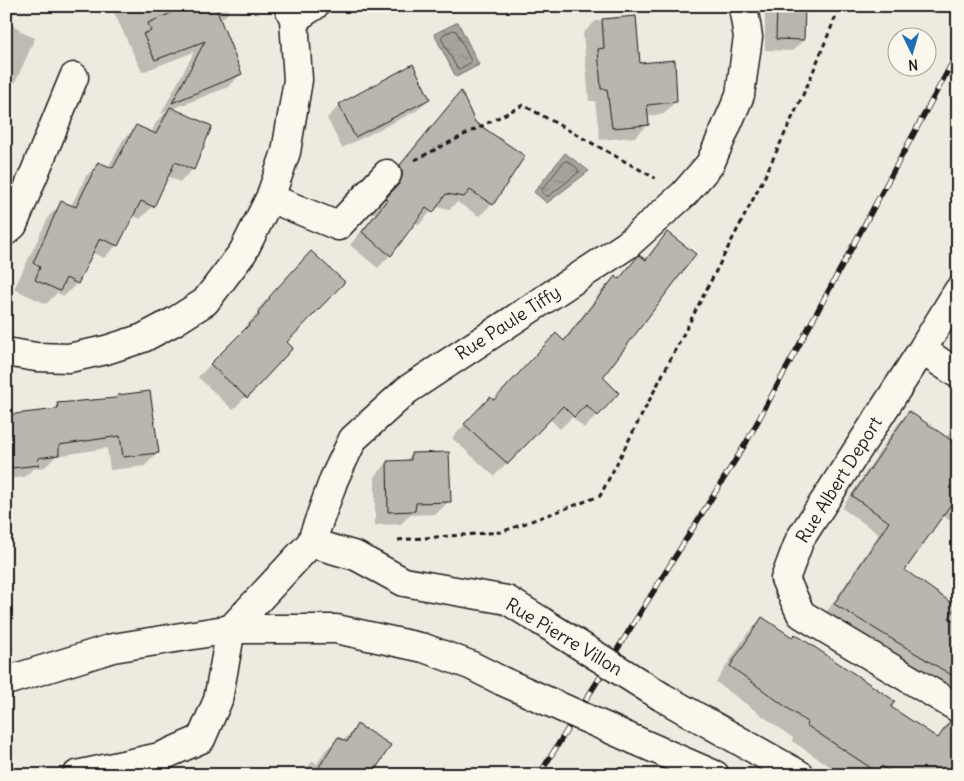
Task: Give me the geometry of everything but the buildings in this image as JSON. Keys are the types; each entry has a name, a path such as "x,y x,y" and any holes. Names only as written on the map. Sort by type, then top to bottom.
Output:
{"street":[{"name":"Rue Paule Tiffy","path":"231,628 311,543 334,479 353,439 406,390 627,245 684,194 710,164 740,95 748,37 743,6"},
{"path":"6,352 36,357 69,358 106,350 143,338 205,302 243,252 270,198 286,152 298,80 298,10"},
{"path":"6,231 13,226 74,77"},
{"path":"270,198 338,226 387,174"},
{"name":"Rue Albert Deport","path":"958,291 800,539 785,579 801,614 958,708"},
{"path":"922,350 958,374"},
{"name":"Rue Pierre Villon","path":"311,543 356,556 404,582 507,600 662,697 800,775"},
{"path":"77,775 160,757 201,739 218,700 231,628"},
{"path":"6,681 113,648 231,628 336,629 424,648 470,665 715,775"}],"path":[{"path":"395,540 501,532 600,496 765,176 808,84 840,6"},
{"path":"387,174 523,106 684,194"}],"water":[{"path":"458,22 479,65 456,77 434,34"},
{"path":"565,153 589,171 547,203 534,192"}],"railway":[{"path":"539,775 746,443 958,52"}]}
